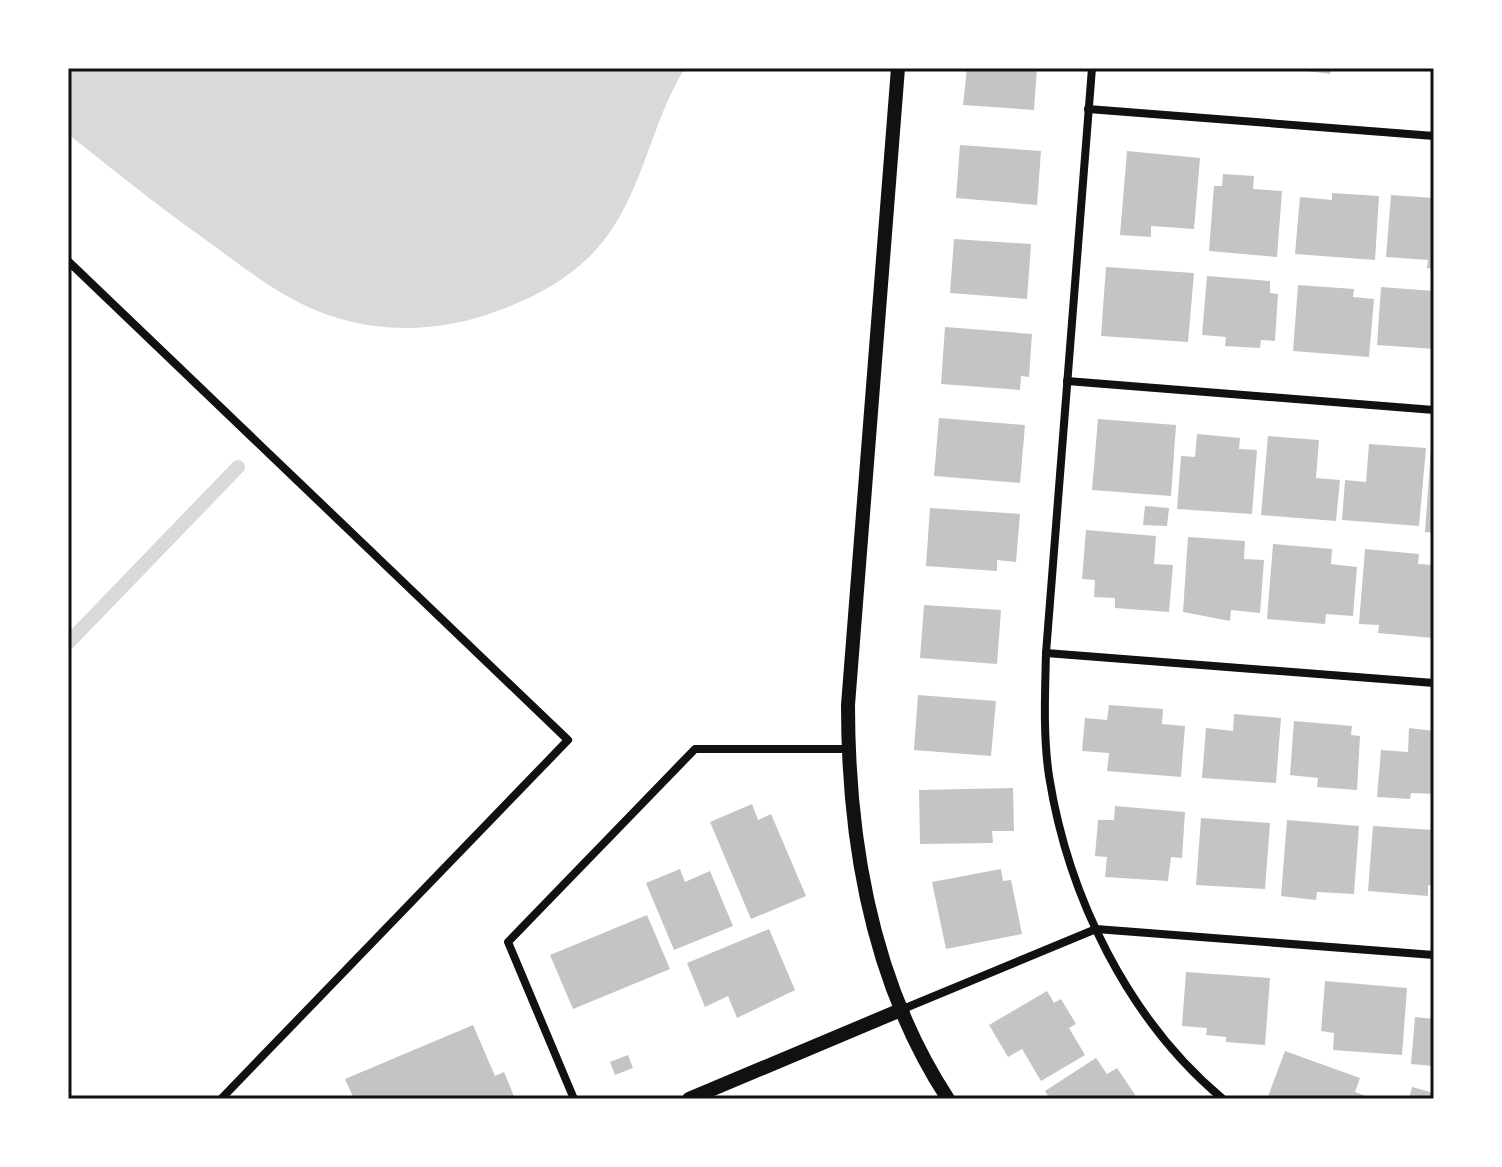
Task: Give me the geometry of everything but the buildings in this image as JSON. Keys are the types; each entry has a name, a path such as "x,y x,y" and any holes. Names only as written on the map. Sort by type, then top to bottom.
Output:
{"street":[{"path":"898,68 848,705 848,749 855,838 868,904 903,1009 948,1099"},
{"path":"1092,68 1046,653 1044,714 1049,774 1061,835 1096,929 1136,1000 1173,1049 1223,1099"},
{"path":"1088,109 1434,136"},
{"path":"68,261 568,740 221,1099"},
{"path":"1067,381 1434,410"},
{"path":"1046,653 1434,683"},
{"path":"574,1099 508,942 695,749 848,749"},
{"path":"689,1099 1096,929 1434,955"}],"shaded area":[{"path":"68,68 685,68 672,91 622,213 607,236 580,265 535,295 477,318 436,326 393,328 331,316 271,286 68,134"}],"waterway":[{"path":"68,643 238,467"}]}
